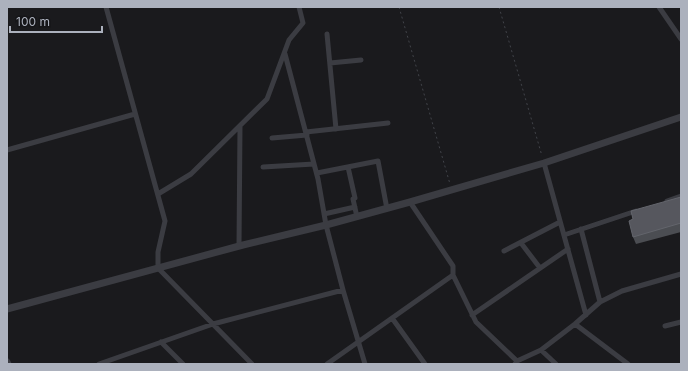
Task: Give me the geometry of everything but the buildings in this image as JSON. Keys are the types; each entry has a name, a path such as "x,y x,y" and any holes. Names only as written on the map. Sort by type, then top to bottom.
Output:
{"street":[{"path":"106,7 166,221 158,252 158,268 252,364"},
{"path":"158,194 191,174 267,99 289,40 303,23 299,7"},
{"path":"659,7 681,39"},
{"path":"327,34 336,129"},
{"path":"285,54 317,173 326,225 365,364"},
{"path":"330,63 361,60"},
{"path":"7,150 135,114"},
{"path":"7,309 239,246 387,209 544,163 681,117"},
{"path":"272,138 336,129 388,124"},
{"path":"239,246 240,126"},
{"path":"317,173 378,161 387,209"},
{"path":"544,163 586,315"},
{"path":"263,167 314,164"},
{"path":"348,167 355,198 353,199 357,217"},
{"path":"660,204 681,196"},
{"path":"410,202 453,266 453,275 476,322 516,362 541,350 575,324 600,302 622,291 681,274"},
{"path":"324,214 355,207"},
{"path":"564,235 645,208"},
{"path":"504,251 560,222"},
{"path":"581,229 600,302"},
{"path":"521,243 540,268"},
{"path":"472,315 568,249"},
{"path":"327,364 453,275"},
{"path":"99,364 213,324 343,290"},
{"path":"392,318 426,364"},
{"path":"665,326 681,322"},
{"path":"575,324 628,364"},
{"path":"161,342 183,364"},
{"path":"541,350 556,364"}],"path":[{"path":"399,7 452,190"},
{"path":"499,7 544,163"}]}
